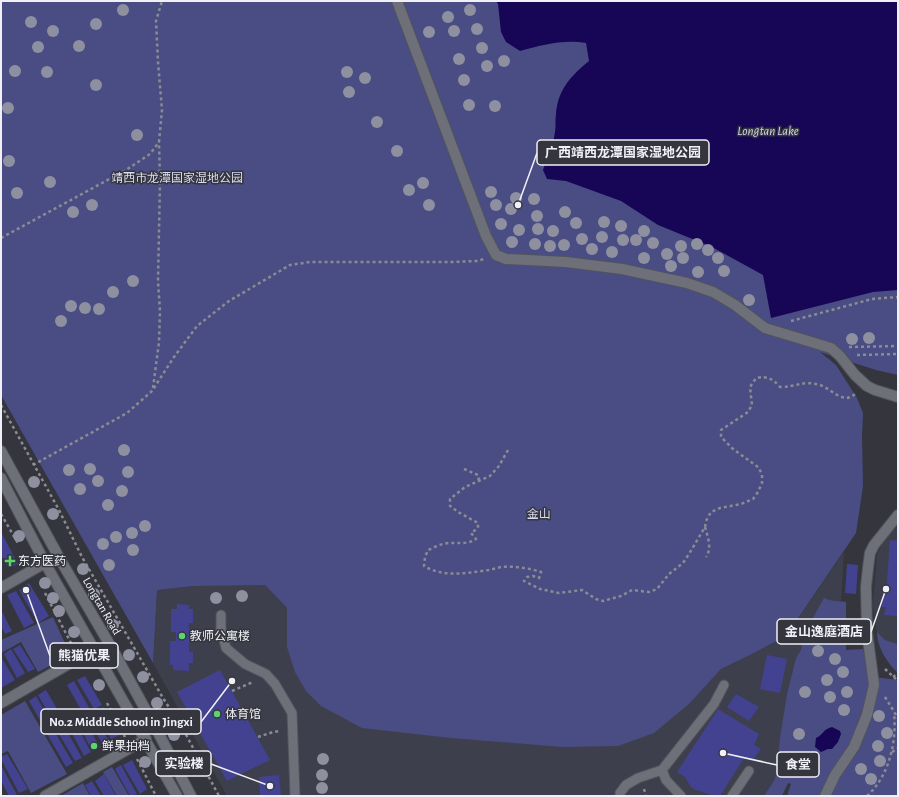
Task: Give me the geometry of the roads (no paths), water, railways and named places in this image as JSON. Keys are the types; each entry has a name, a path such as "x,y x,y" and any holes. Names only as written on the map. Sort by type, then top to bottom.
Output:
{"street":[{"path":"397,1 486,236 496,255 506,259 566,262 617,268 687,283 713,292 770,330 831,348 867,386 875,390 898,396"},
{"name":"Longtan Road","path":"1,451 61,562 114,652 191,796"},
{"path":"1,478 45,563 93,650 146,739 177,796"},
{"path":"825,796 835,775 854,746 867,715 874,685 867,632 866,587 870,553 874,545 898,515"},
{"path":"1,588 45,563"},
{"path":"1,702 93,650"},
{"path":"45,796 146,739"}],"lane":[{"path":"221,615 221,629 226,648 244,664 266,674 275,684 292,713 295,796"},
{"path":"620,796 620,793 626,785 638,778 662,770 714,704 724,685"},
{"path":"662,770 666,780 681,796"},
{"path":"732,796 749,771"}],"water":[{"name":"Longtan Lake","path":"496,1 898,1 898,290 873,292 771,318 763,275 712,247 658,225 621,201 566,181 547,179 543,170 554,137 559,97 571,78 589,61 586,43 561,42 520,51 506,42 501,32 498,4"},
{"path":"832,727 840,731 841,734 838,742 832,749 821,752 815,747 816,738"}],"place":[{"name":"广西靖西龙潭国家湿地公园","path":"518,205"},
{"name":"东方医药","path":"10,561"},
{"name":"金山逸庭酒店","path":"886,589"},
{"name":"熊猫优果","path":"26,590"},
{"name":"教师公寓楼","path":"182,636"},
{"name":"No.2 Middle School in Jingxi","path":"232,681"},
{"name":"体育馆","path":"217,714"},
{"name":"鲜果拍档","path":"94,746"},
{"name":"食堂","path":"723,753"},
{"name":"实验楼","path":"270,786"}],"park label":[{"name":"靖西市龙潭国家湿地公园","path":"177,178"},
{"name":"金山","path":"539,514"}]}
